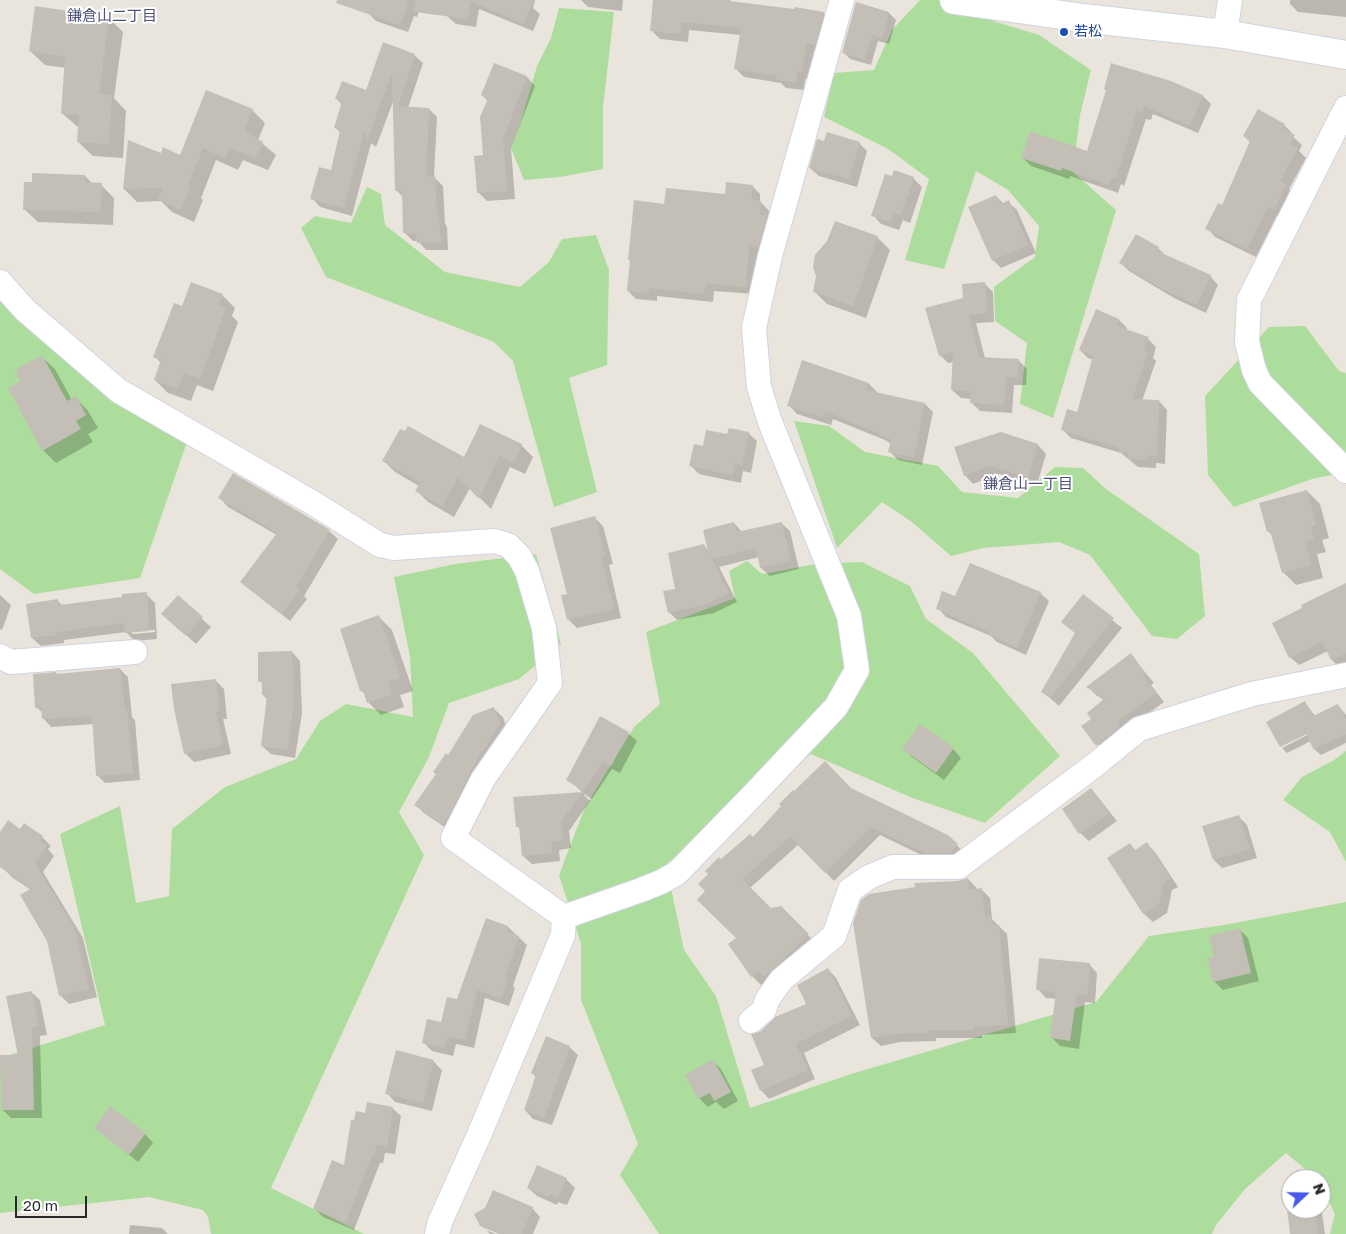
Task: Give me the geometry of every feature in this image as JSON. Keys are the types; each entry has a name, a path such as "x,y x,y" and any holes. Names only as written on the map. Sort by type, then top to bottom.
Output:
{"street":[{"path":"564,917 641,890 677,873 836,707 856,670 849,616 770,422 759,387 754,328 770,256 842,0"},
{"path":"954,0 1083,18 1225,34 1346,55"},
{"path":"1225,34 1230,0"},
{"path":"1346,108 1249,300 1246,342 1260,383 1346,471"},
{"path":"0,282 25,310 120,391 305,498 380,545 394,548 494,541 508,545 519,556 528,571 544,628 550,683 483,779 453,838 564,917"},
{"path":"0,656 11,662 135,652"},
{"path":"751,1021 764,1010 767,1000 781,980 834,936 850,890 869,877 893,867 958,867 1095,765 1139,729 1252,694 1346,675"},
{"path":"437,1234 440,1222 564,935 564,917"}],"green space":[{"path":"920,0 992,0 993,21 1039,35 1091,70 1080,115 1073,172 1116,210 1053,418 1020,404 1027,343 995,321 994,287 1035,257 1039,226 1008,190 976,171 944,269 905,260 929,179 888,149 824,117 834,73 874,70 892,30"},
{"path":"559,8 614,12 603,107 603,169 560,177 524,180 511,148 537,66 551,38"},
{"path":"367,187 381,194 385,225 445,272 520,287 549,262 562,239 596,235 609,270 607,365 569,378 597,492 554,507 513,361 494,342 326,277 301,228 315,216 351,223"},
{"path":"0,301 11,312 188,439 140,578 34,594 0,569"},
{"path":"1305,326 1339,371 1346,373 1346,478 1331,475 1312,479 1234,507 1208,475 1205,396 1269,327"},
{"path":"794,421 829,426 865,452 938,466 962,492 1018,498 1055,467 1083,468 1106,489 1199,554 1205,616 1177,639 1152,636 1090,555 1059,542 983,548 951,556 912,522 882,502 837,548"},
{"path":"536,554 561,644 519,679 449,703 429,757 399,812 424,855 271,1188 364,1234 211,1234 208,1217 203,1210 149,1197 0,1213 0,1058 105,1025 60,834 120,806 136,903 169,896 172,829 225,787 296,759 320,721 346,704 413,717 410,657 394,577 455,564"},
{"path":"747,561 762,574 816,564 862,562 910,586 926,619 973,653 1060,756 985,823 910,797 811,754 666,864 684,950 716,996 750,1108 851,1074 1096,1002 1149,936 1224,925 1346,902 1346,1234 1330,1234 1335,1214 1331,1206 1331,1169 1305,1169 1286,1153 1245,1189 1216,1225 1212,1234 659,1234 620,1175 638,1144 581,1000 581,944 559,875 585,807 634,727 660,704 646,632 735,598 729,571"},
{"path":"1346,751 1346,862 1330,832 1283,800 1302,777 1334,760"}],"building":[{"path":"337,0 409,0 400,25 336,3"},
{"path":"415,0 534,0 524,24 470,1 468,19 414,12"},
{"path":"653,0 730,0 824,12 815,45 806,42 802,71 797,71 796,82 776,80 777,76 734,69 741,28 681,22 680,34 650,31"},
{"path":"856,2 889,12 882,38 872,35 864,59 842,53"},
{"path":"35,6 109,17 99,94 112,95 109,144 77,142 79,115 61,114 65,57 29,51"},
{"path":"383,42 415,54 398,106 429,108 426,177 435,176 437,217 439,217 441,242 417,243 416,233 403,233 402,190 395,191 392,73 367,140 364,131 344,208 310,199 319,167 331,170 340,130 334,128 342,101 335,99 342,81 366,90"},
{"path":"494,63 527,76 503,139 507,191 477,193 474,156 483,155 480,117 488,98 481,95"},
{"path":"1111,63 1171,81 1203,95 1190,126 1144,106 1142,113 1137,111 1116,178 1112,177 1109,185 1062,168 1061,171 1021,158 1030,131 1087,151 1106,90 1104,89"},
{"path":"206,90 253,109 244,131 263,142 255,158 230,148 225,158 203,148 188,185 191,186 181,210 158,199 163,188 123,189 128,140 161,153 163,147 180,155"},
{"path":"1258,109 1285,124 1282,128 1295,135 1290,144 1298,148 1280,181 1286,184 1274,210 1268,207 1247,249 1205,229 1218,203 1222,205 1250,141 1243,136"},
{"path":"827,132 860,142 849,179 809,168 817,139 824,141"},
{"path":"894,170 914,177 901,215 894,213 891,222 871,216 885,174 892,176"},
{"path":"32,173 85,175 85,182 102,183 100,212 23,210 24,182 32,182"},
{"path":"726,182 753,185 751,200 761,201 760,215 767,215 758,247 749,246 746,287 706,283 704,294 649,288 649,293 627,291 634,200 664,204 666,188 725,194"},
{"path":"996,195 1001,204 1009,200 1028,245 992,261 968,207"},
{"path":"835,221 878,236 853,306 813,292 816,276 813,267 815,255 827,241"},
{"path":"1136,234 1159,247 1157,251 1211,275 1197,305 1164,290 1119,263"},
{"path":"191,282 223,294 218,305 226,308 200,379 184,373 178,389 154,380 161,360 153,357 174,303 182,306"},
{"path":"985,282 987,313 969,315 979,357 1019,359 1018,377 1006,377 1004,405 970,403 971,391 951,390 953,352 939,356 925,308 963,298 962,284"},
{"path":"1096,309 1119,319 1116,326 1149,337 1144,350 1148,352 1132,399 1159,400 1157,456 1148,455 1148,460 1128,459 1128,453 1119,453 1119,448 1061,430 1067,409 1077,412 1093,356 1079,350"},
{"path":"42,355 67,401 76,396 86,415 76,421 81,429 42,451 8,388 20,381 15,370"},
{"path":"802,360 869,383 866,390 925,403 914,457 888,452 891,439 879,436 880,434 825,411 823,417 787,406"},
{"path":"480,424 522,444 514,463 499,456 479,499 458,477 442,506 415,491 420,482 382,461 400,429 405,431 408,426 464,457"},
{"path":"729,428 749,432 742,465 735,463 733,475 689,466 694,444 703,446 706,430 727,434"},
{"path":"1001,432 1038,444 1028,477 990,466 964,476 954,447"},
{"path":"233,473 330,530 296,587 300,590 281,614 240,582 277,533 218,498"},
{"path":"1307,490 1316,525 1310,527 1314,539 1305,542 1311,565 1282,573 1270,531 1267,532 1259,503"},
{"path":"595,516 605,556 601,557 614,609 567,620 561,595 567,594 550,528"},
{"path":"734,522 737,532 782,522 791,561 760,568 756,548 712,559 729,593 705,605 668,613 663,591 675,589 668,553 704,544 709,555 703,530"},
{"path":"970,563 1041,592 1017,648 988,634 989,632 936,609 942,591 955,596"},
{"path":"1346,583 1346,653 1331,660 1322,642 1289,658 1272,623 1302,608 1301,605"},
{"path":"147,592 149,631 125,633 124,623 56,632 56,635 31,638 26,604 58,599 59,605 122,597 122,594"},
{"path":"1083,594 1114,618 1050,698 1041,692 1075,633 1061,622"},
{"path":"178,595 203,617 186,636 161,614"},
{"path":"379,615 400,678 388,682 392,694 367,703 363,690 360,691 340,629"},
{"path":"292,651 294,704 287,750 261,746 267,695 262,695 262,681 258,682 258,652"},
{"path":"1131,653 1146,674 1143,676 1156,693 1117,722 1120,726 1096,746 1081,726 1091,719 1087,713 1105,698 1086,687"},
{"path":"120,668 125,711 127,710 133,773 96,776 92,716 42,719 41,707 35,708 33,674 56,672 56,674"},
{"path":"216,679 219,711 216,711 223,745 184,754 174,709 171,684"},
{"path":"1305,701 1313,716 1338,704 1346,720 1346,734 1313,749 1307,734 1280,747 1266,722"},
{"path":"494,707 500,724 471,770 451,812 443,824 414,805 436,774 433,772 446,753 448,755 473,715"},
{"path":"600,716 629,732 611,766 603,762 583,791 566,780"},
{"path":"920,724 954,748 936,773 902,749"},
{"path":"825,761 851,788 948,835 958,844 951,853 925,853 871,827 825,873 790,837 742,879 771,908 781,906 809,934 764,976 760,971 751,977 728,944 736,938 697,900 705,891 698,884 708,874 705,871 719,857 721,859 750,834 753,837 781,806 779,804"},
{"path":"1091,788 1110,812 1079,834 1062,809"},
{"path":"582,792 561,822 563,840 551,842 552,853 522,856 519,827 516,827 513,797"},
{"path":"1239,815 1250,849 1213,860 1202,826"},
{"path":"8,820 20,829 24,823 43,836 40,841 47,846 35,863 75,929 89,989 59,996 47,941 20,895 30,889 0,867 0,832"},
{"path":"1147,842 1170,878 1164,882 1159,904 1143,914 1107,858 1130,843 1135,850"},
{"path":"968,878 969,890 982,888 985,917 991,916 992,925 999,925 1008,1025 974,1027 974,1030 928,1030 928,1033 890,1034 871,1038 853,923 861,900 869,894 915,887 914,883 958,881"},
{"path":"486,918 508,926 506,931 519,936 505,978 508,978 501,998 477,990 465,1040 448,1036 445,1048 422,1043 427,1019 441,1022 447,997 457,999"},
{"path":"1240,928 1251,973 1213,982 1207,958 1214,957 1209,936"},
{"path":"1039,958 1090,963 1087,995 1077,994 1070,1041 1050,1038 1056,992 1036,990"},
{"path":"828,968 852,1016 796,1044 808,1070 760,1091 751,1070 764,1065 751,1034 760,1032 775,1017 806,1004 797,985"},
{"path":"32,991 39,1026 32,1028 34,1110 1,1110 0,1055 18,1055 6,996"},
{"path":"546,1036 570,1046 544,1118 524,1110 536,1075 531,1073"},
{"path":"396,1050 434,1060 423,1103 385,1094"},
{"path":"713,1059 731,1092 714,1101 710,1093 698,1099 685,1075"},
{"path":"367,1102 393,1107 387,1146 376,1145 375,1155 372,1155 346,1222 313,1209 332,1160 344,1165 351,1120 354,1120 356,1111 365,1113"},
{"path":"110,1106 146,1133 129,1155 94,1128"},
{"path":"537,1165 567,1178 558,1198 550,1194 548,1197 527,1188"},
{"path":"493,1190 533,1207 522,1234 499,1234 480,1226 474,1214 485,1208"},
{"path":"1288,1219 1316,1219 1318,1234 1290,1234"}],"place":[{"name":"若松","path":"1064,32"}],"district":[{"name":"鎌倉山二丁目","path":"112,16"},
{"name":"鎌倉山一丁目","path":"1028,484"}]}
